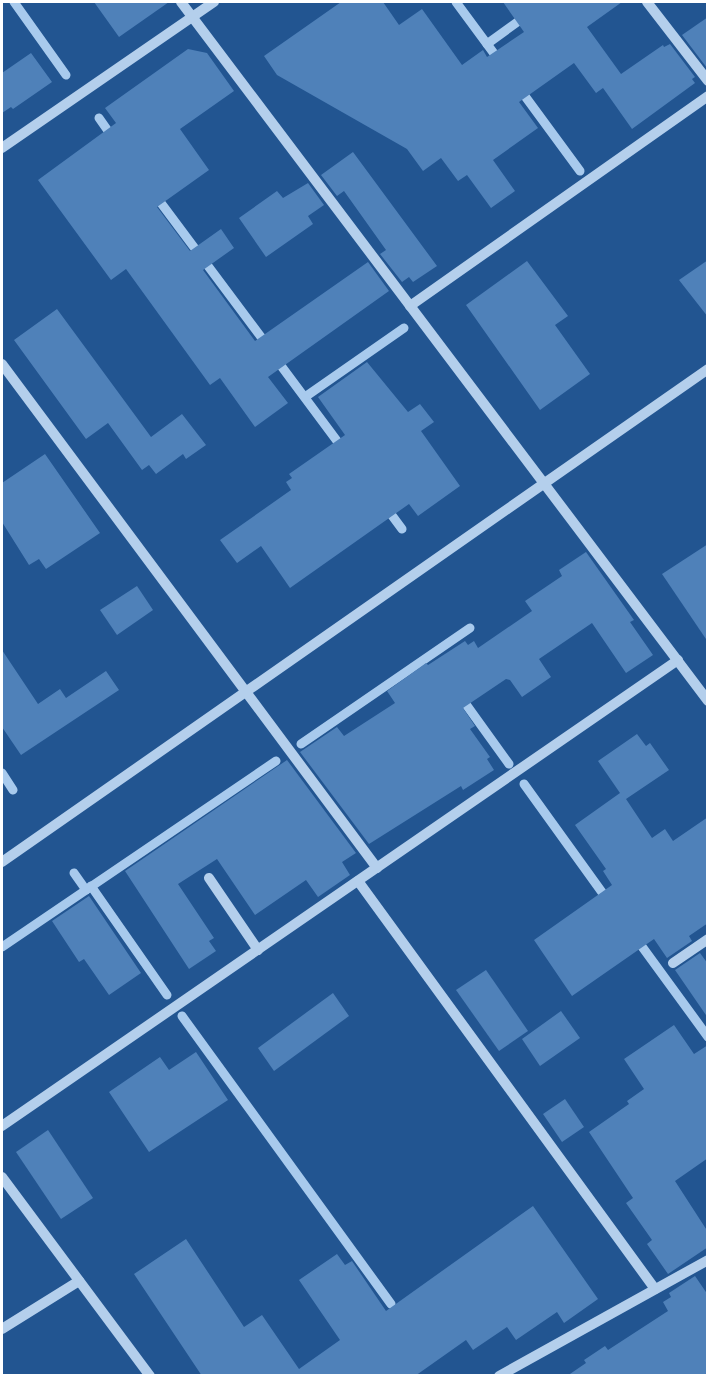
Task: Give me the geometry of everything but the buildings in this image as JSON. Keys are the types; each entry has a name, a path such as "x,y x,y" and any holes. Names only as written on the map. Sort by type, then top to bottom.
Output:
{"street":[{"path":"180,2 708,701"},
{"path":"2,148 214,2"},
{"path":"647,2 708,81"},
{"path":"410,306 708,96"},
{"path":"2,364 377,868"},
{"path":"2,862 708,369"},
{"path":"2,1126 678,660"},
{"path":"209,878 258,950"},
{"path":"358,881 655,1289"},
{"path":"673,963 708,939"},
{"path":"2,1177 150,1376"},
{"path":"499,1376 708,1260"},
{"path":"2,1329 79,1281"}],"waterway":[{"path":"14,2 66,75"},
{"path":"456,2 501,63"},
{"path":"487,44 545,2"},
{"path":"519,88 580,171"},
{"path":"99,118 113,138"},
{"path":"155,195 267,345"},
{"path":"305,397 404,328"},
{"path":"276,359 343,449"},
{"path":"385,506 402,529"},
{"path":"301,744 470,628"},
{"path":"460,696 509,764"},
{"path":"2,947 276,761"},
{"path":"2,773 13,790"},
{"path":"524,784 609,902"},
{"path":"74,873 86,890"},
{"path":"91,886 167,995"},
{"path":"635,937 708,1037"},
{"path":"182,1016 391,1304"}]}
